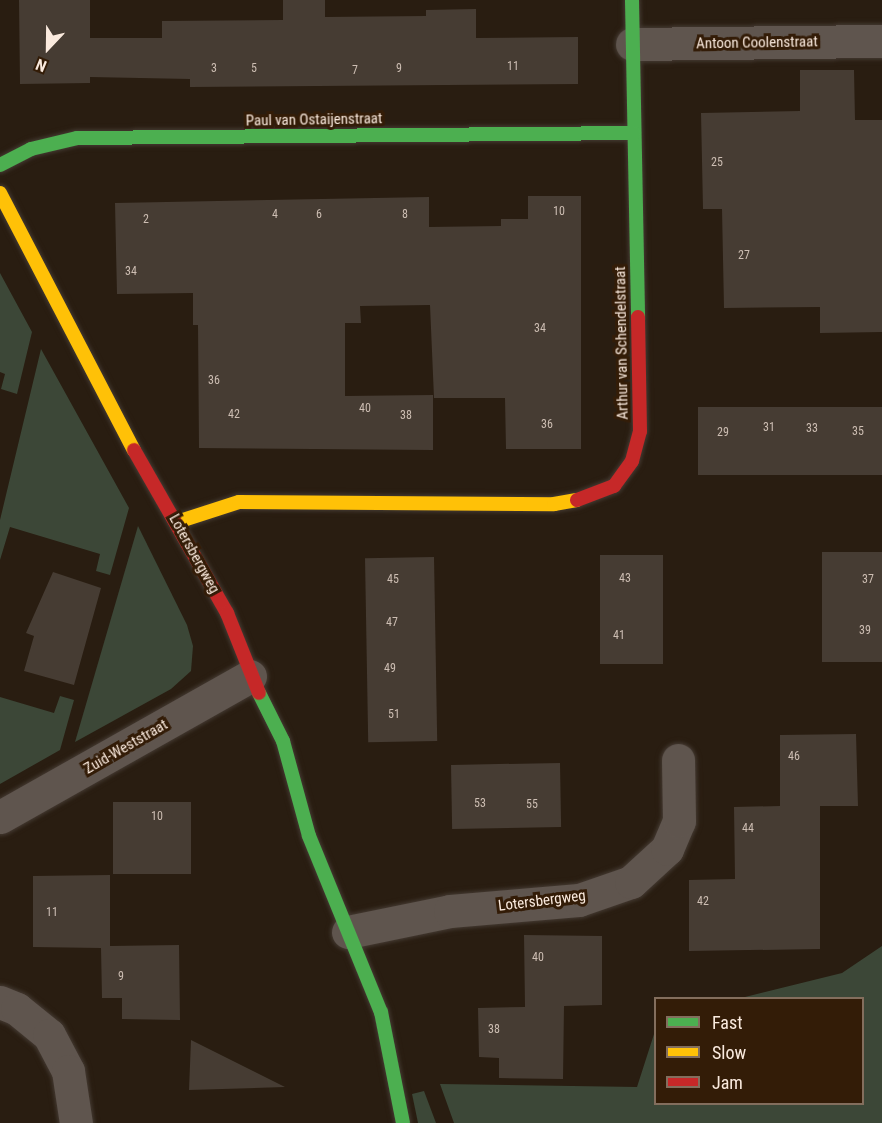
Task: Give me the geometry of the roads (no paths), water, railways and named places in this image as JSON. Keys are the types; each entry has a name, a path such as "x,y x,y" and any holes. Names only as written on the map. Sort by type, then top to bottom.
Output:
{"street":[{"name":"Arthur van Schendelstraat","path":"177,522 239,502 554,504 587,500 614,486 632,460 640,431 632,0"},
{"name":"Antoon Coolenstraat","path":"633,44 882,41"},
{"name":"Paul van Ostaijenstraat","path":"0,165 31,149 77,138 634,133"},
{"name":"Lotersbergweg","path":"0,193 123,430 227,613 250,676 283,741 309,836 381,1012 403,1123"},
{"name":"Zuid-Weststraat","path":"0,817 250,676"},
{"name":"Lotersbergweg","path":"348,932 450,911 579,900 631,882 667,849 679,821 678,760"},
{"path":"0,1002 17,1009 49,1035 68,1071 76,1123"}]}
